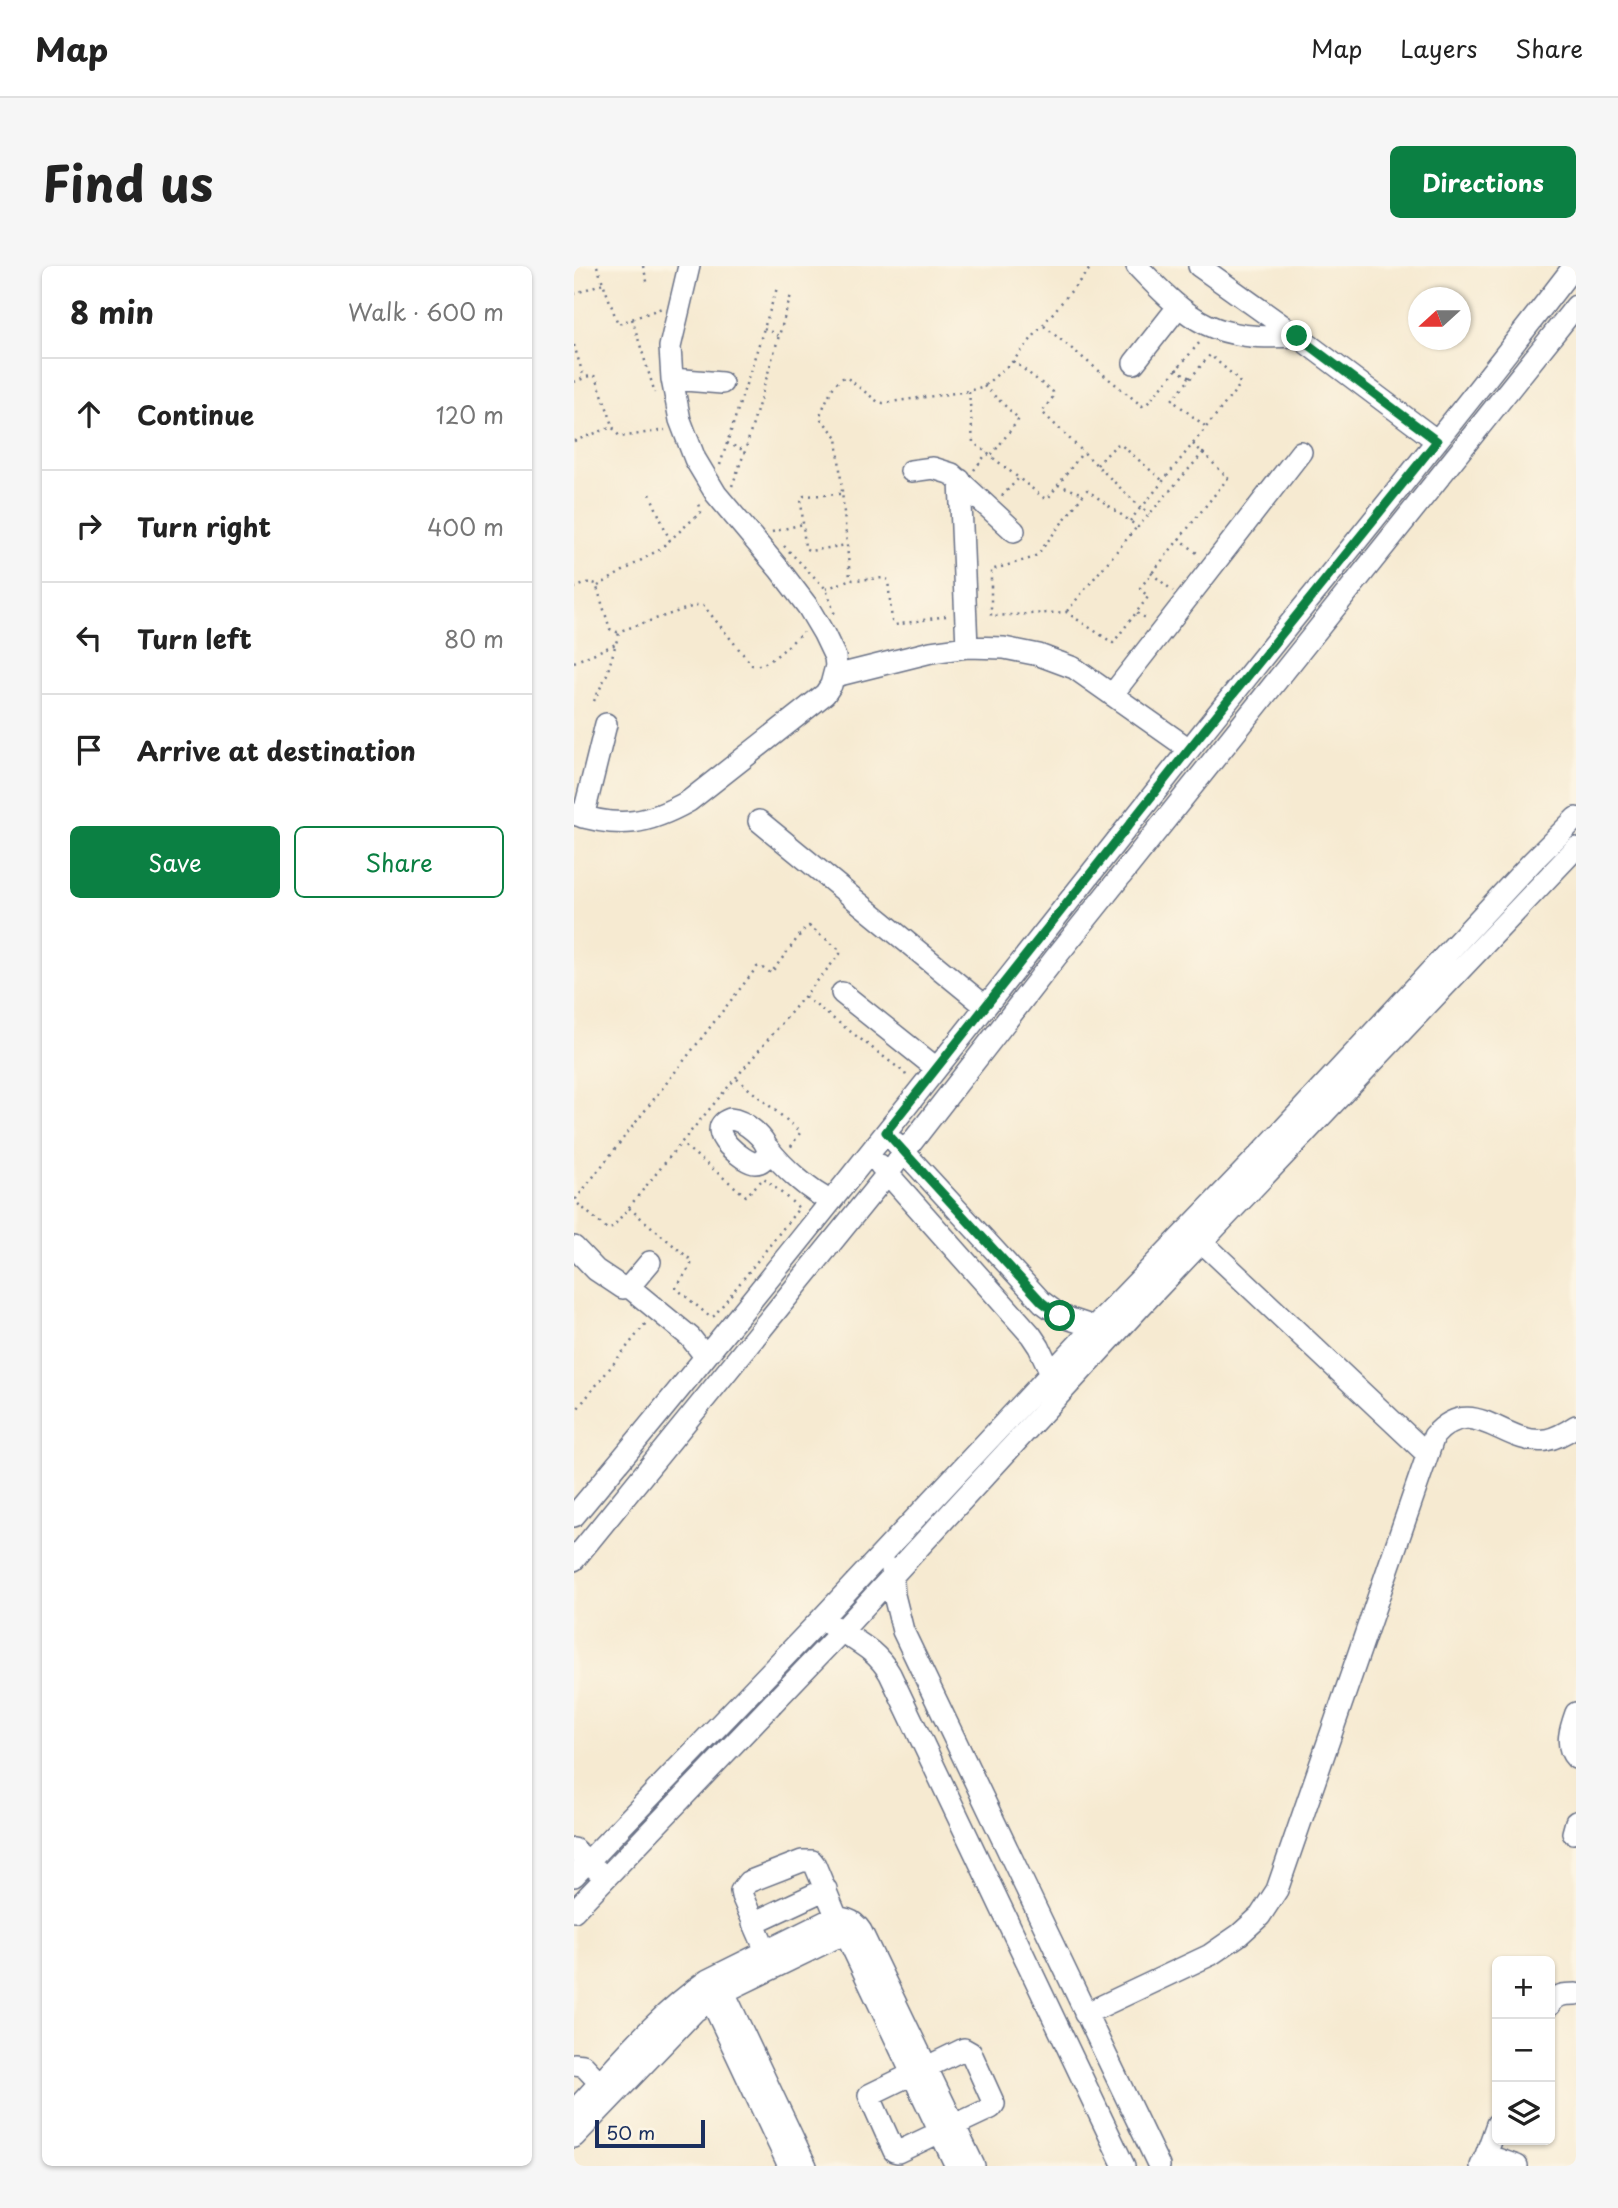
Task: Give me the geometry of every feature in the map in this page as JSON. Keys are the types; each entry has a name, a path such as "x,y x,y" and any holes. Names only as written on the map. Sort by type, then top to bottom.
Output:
{"street":[{"path":"606,724 579,816 610,823 638,822 665,815 689,801 825,694 835,676 835,657 820,627 779,569 716,494 695,459 680,420 672,379 670,347 690,266"},
{"path":"1137,266 1178,307 1199,321 1228,334 1297,336"},
{"path":"1199,266 1437,441"},
{"path":"574,1516 886,1132 1437,441 1570,267"},
{"path":"574,1560 888,1173 1056,957 1576,306"},
{"path":"1134,363 1178,307"},
{"path":"672,379 722,383"},
{"path":"1112,695 1301,452"},
{"path":"911,471 933,468 943,470 962,481 1014,531"},
{"path":"962,481 967,647"},
{"path":"835,676 931,652 967,647 1004,648 1039,655 1074,668 1189,749"},
{"path":"574,1911 892,1577 1263,1151 1576,818"},
{"path":"759,821 985,1006"},
{"path":"605,1877 578,1862 822,1618 1094,1327 1133,1301 1202,1242 1576,848"},
{"path":"842,993 936,1068"},
{"path":"886,1132 1042,1302 1060,1316 1094,1327"},
{"path":"869,1153 1031,1335 1051,1373"},
{"path":"763,1156 778,1160 815,1192 826,1207"},
{"path":"1202,1242 1426,1453"},
{"path":"574,1247 589,1263 620,1287 633,1283 650,1262"},
{"path":"633,1283 696,1328 711,1348"},
{"path":"1085,2014 1210,1955 1260,1916 1277,1890 1434,1436 1448,1423 1457,1419 1476,1418 1518,1436 1536,1440 1555,1438 1576,1426"},
{"path":"889,1546 892,1554 894,1595 903,1630 1159,2166"},
{"path":"822,1618 870,1649 882,1660 890,1674 1124,2166"},
{"path":"1576,1713 1569,1745 1576,1758"},
{"path":"766,1951 741,1891 748,1882 807,1860 812,1861 826,1889 836,1927 849,1941 948,2129 974,2166"},
{"path":"753,1923 826,1889"},
{"path":"574,2111 686,1995 708,1980 766,1951 836,1927"},
{"path":"574,2137 681,2024 718,1996 836,1927"},
{"path":"1555,1998 1562,1994 1576,1994"},
{"path":"718,1996 789,2166"},
{"path":"718,1996 806,2166"},
{"path":"964,2049 971,2053 993,2104 991,2108 948,2129 898,2152 894,2151 869,2095 919,2070 964,2049"},
{"path":"574,2064 583,2065 600,2083"},
{"path":"948,2129 956,2166"},
{"path":"1492,2138 1484,2160 1517,2166"}],"path":[{"path":"597,266 618,324 646,314"},
{"path":"643,266 648,285"},
{"path":"851,579 837,438 820,417 839,379 846,377 883,403 969,391 984,386 1013,361 1092,266"},
{"path":"574,294 603,283"},
{"path":"720,470 777,288"},
{"path":"726,479 731,489 745,451 791,295"},
{"path":"764,328 779,335"},
{"path":"574,345 584,378"},
{"path":"1129,522 1240,384 1210,355 1172,400 1205,426"},
{"path":"1013,361 1053,392 1053,397 1042,412 1149,514"},
{"path":"1176,369 1190,378"},
{"path":"574,382 593,375 596,377 614,428 620,437 668,429"},
{"path":"962,481 1019,421 984,386"},
{"path":"969,391 973,440 1044,498 1049,497 1083,452"},
{"path":"574,433 575,441 614,428"},
{"path":"727,443 745,451"},
{"path":"1136,528 1089,490 1038,554 995,568 990,574 990,614 993,617 1066,612 1114,643 1148,597 1140,588 1228,478 1192,443"},
{"path":"1097,465 1120,444 1162,480"},
{"path":"1066,612 1203,453"},
{"path":"991,508 1018,478"},
{"path":"1058,485 1084,494"},
{"path":"650,494 670,541"},
{"path":"841,494 803,497 800,501 805,548 808,551 847,545"},
{"path":"771,532 803,524"},
{"path":"1179,538 1212,566"},
{"path":"574,586 593,582 598,586 610,629 619,632 703,605 752,665 757,666 767,663 820,627 832,626 835,618 826,589 780,541"},
{"path":"598,586 664,545"},
{"path":"1152,573 1185,601"},
{"path":"826,589 851,579 884,578 888,580 892,621 895,625 946,616"},
{"path":"594,701 607,674 619,632"},
{"path":"574,662 617,644"},
{"path":"809,926 840,950 840,953 737,1078 612,1228 608,1229 576,1202 757,967 771,973 809,926"},
{"path":"805,997 905,1073 906,1079"},
{"path":"737,1078 800,1130 791,1151"},
{"path":"629,1208 691,1260 691,1265 676,1288 710,1317 714,1316 799,1207 764,1178 746,1196 681,1143"},
{"path":"574,1413 651,1317"}],"route":[{"path":"1060,1316 1042,1302 886,1132 1437,441 1297,336"}]}
